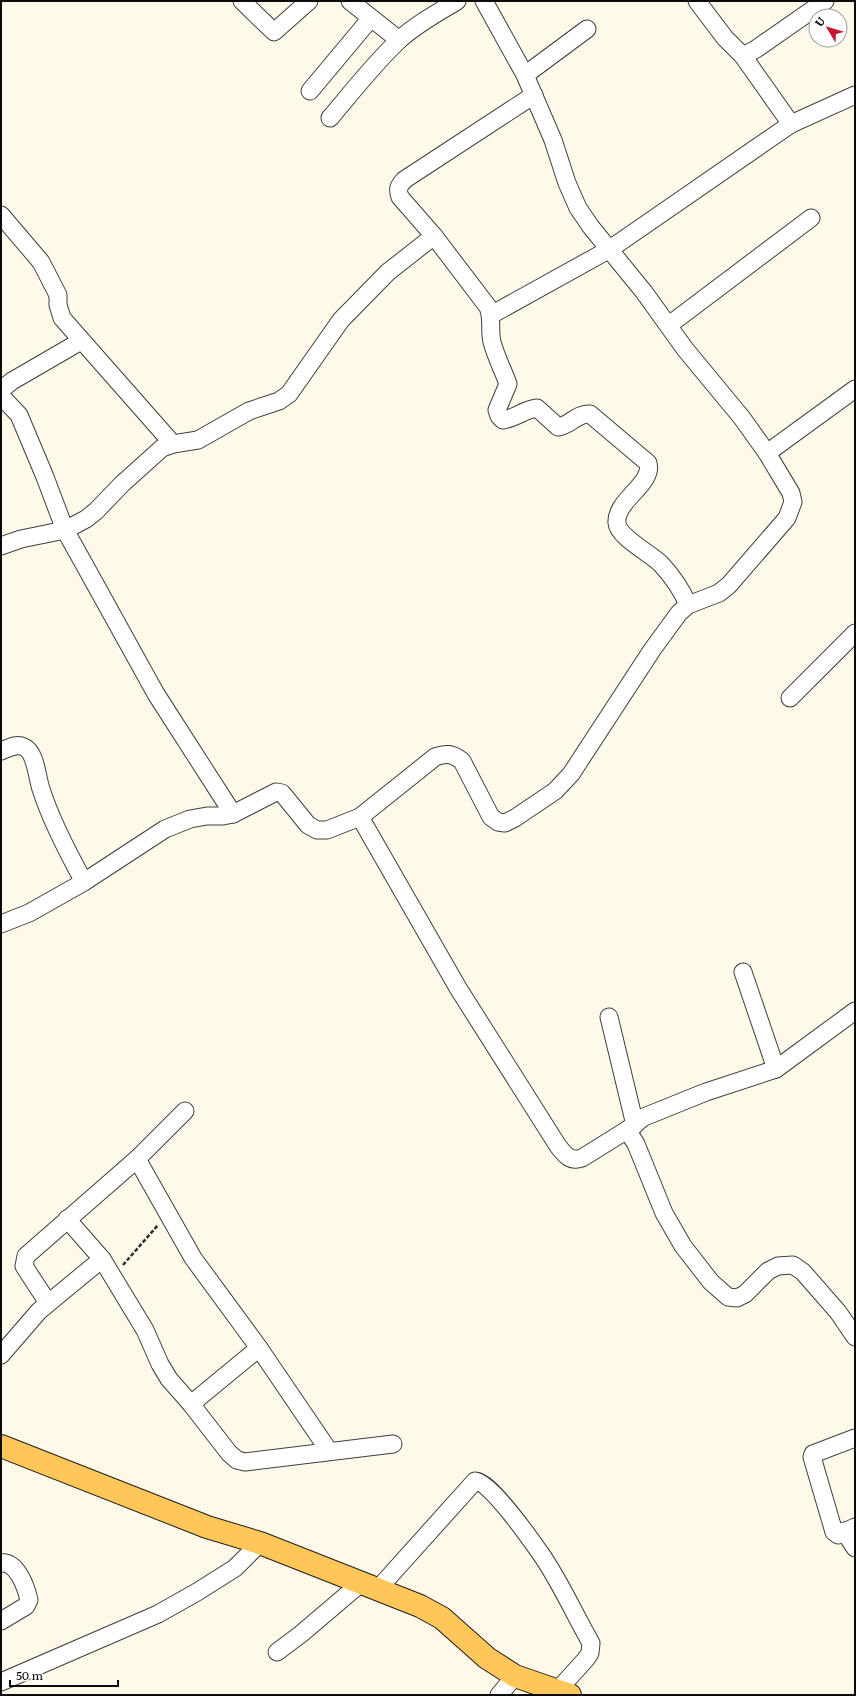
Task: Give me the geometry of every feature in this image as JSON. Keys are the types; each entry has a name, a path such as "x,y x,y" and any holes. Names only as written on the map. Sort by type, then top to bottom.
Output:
{"main road":[{"path":"1,1446 207,1527 260,1543 420,1606 442,1618 487,1658 515,1676 564,1693"}],"street":[{"path":"242,1 274,32 309,1"},
{"path":"350,1 399,40"},
{"path":"330,118 399,40 457,1"},
{"path":"1,924 29,912 84,882 165,829 190,820 207,816 223,816 233,814 276,792 282,793 308,825 317,830 327,830 360,816 434,757 446,753 456,756 462,761 491,817 498,822 505,823 515,818 555,791 571,774 621,700 652,650 679,613 688,605 719,593 729,585 787,518 793,502 791,494 767,453 742,418 676,337 669,325 591,227 578,208 567,183 553,140 525,75 484,1"},
{"path":"698,1 725,38 743,56 791,124"},
{"path":"743,56 756,49 825,1"},
{"path":"310,91 371,18"},
{"path":"525,75 587,29"},
{"path":"534,95 404,180 398,186 398,191 400,197 434,236 488,307 491,315 492,340 499,365 508,384 497,410 499,416 503,420 512,418 532,408 537,408 542,411 553,424 558,427 562,427 585,414 590,414 645,460 649,468 648,474 618,514 617,523 619,531 661,564 682,592 688,605"},
{"path":"491,315 610,249 791,124 855,96"},
{"path":"1,215 41,262 58,295 58,305 62,318 173,444"},
{"path":"669,325 811,218"},
{"path":"1,546 21,538 65,530 91,515 162,448 173,444 198,440 249,412 279,401 289,394 341,320 388,272 434,236"},
{"path":"1,390 12,381 81,341"},
{"path":"767,453 855,389"},
{"path":"1,396 18,415 45,477 65,530 156,694 233,814"},
{"path":"790,698 855,633"},
{"path":"1,751 15,745 25,747 31,754 41,789 66,848 84,882"},
{"path":"360,816 458,988 558,1146 568,1157 576,1160 582,1158 631,1128 644,1117 706,1092 776,1069 855,1011"},
{"path":"743,972 776,1069"},
{"path":"609,1018 631,1128 636,1144 664,1213 683,1246 711,1282 728,1297 738,1298 745,1294 768,1271 778,1266 793,1265 803,1272 838,1312 855,1337"},
{"path":"48,1303 24,1266 26,1256 137,1160 185,1111"},
{"path":"137,1160 204,1275 259,1348 329,1451"},
{"path":"67,1219 102,1259 145,1330 160,1364 169,1379 191,1404 228,1453 237,1460 245,1462 393,1444"},
{"path":"1,1355 26,1325 48,1303 102,1259"},
{"path":"191,1404 259,1348"},
{"path":"855,1438 813,1454 812,1457 834,1532 838,1535 850,1529 855,1548"},
{"path":"277,1652 369,1586 475,1480 482,1482 504,1504 544,1558 591,1643 590,1653 564,1693"},
{"path":"4,1689 158,1614 198,1592 235,1568 260,1543"},
{"path":"1,1563 4,1562 14,1567 27,1591 29,1600 26,1606 1,1621"},
{"path":"499,1695 515,1676"}],"path":[{"path":"113,1277 168,1214"}]}
